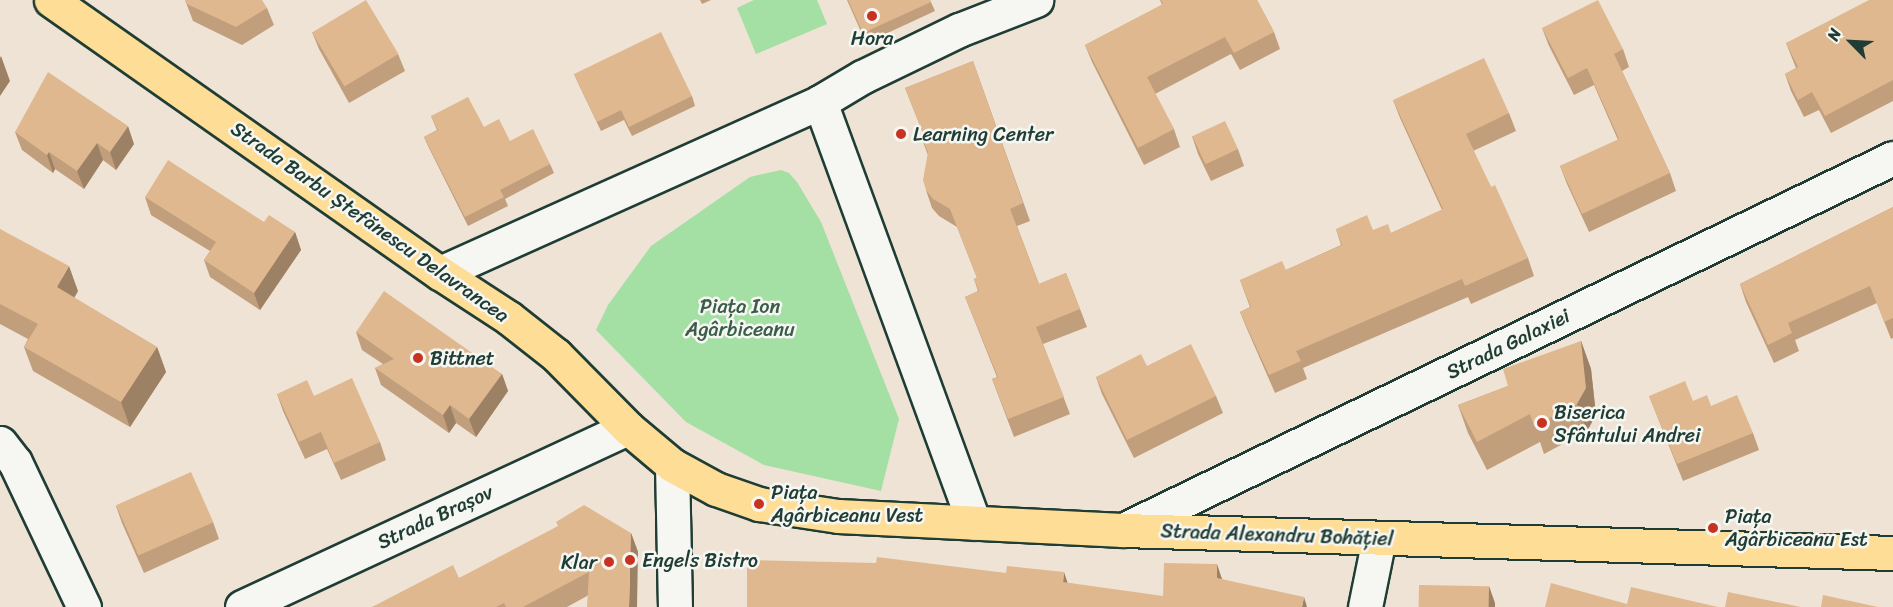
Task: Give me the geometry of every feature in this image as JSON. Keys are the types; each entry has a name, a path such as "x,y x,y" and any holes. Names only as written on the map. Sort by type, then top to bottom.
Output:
{"main road":[{"name":"Strada Barbu Ștefănescu Delavrancea","path":"57,1 440,273 509,318 556,355 628,428 672,465"},
{"name":"Strada Alexandru Bohățiel","path":"672,465 716,489 778,508 838,516 1123,530 1893,553"}],"street":[{"path":"440,273 820,102 862,77 959,30 1036,0"},
{"path":"820,102 974,523"},
{"name":"Strada Galaxiei","path":"1123,530 1893,158"},
{"name":"Strada Brașov","path":"242,607 628,428"},
{"path":"0,442 15,462 84,607"},
{"path":"672,465 675,607"},
{"path":"1365,607 1379,538"}],"green space":[{"path":"754,0 817,0 827,24 756,54 737,8"},
{"name":"Piața Ion Agârbiceanu","path":"781,170 789,173 797,182 821,222 899,419 881,491 764,465 686,422 596,330 608,305 651,246 750,177"}],"building":[{"path":"185,0 262,0 267,8 236,27 187,4"},
{"path":"366,0 398,54 344,86 312,32"},
{"path":"848,0 930,0 931,2 863,33"},
{"path":"1161,0 1257,0 1274,32 1234,53 1225,37 1147,77 1174,129 1138,148 1085,45 1163,4"},
{"path":"1598,0 1623,49 1614,54 1670,173 1582,214 1560,166 1619,139 1587,68 1568,78 1542,28"},
{"path":"1869,0 1893,0 1893,80 1825,116 1812,92 1798,100 1785,74 1798,67 1786,43"},
{"path":"661,32 692,96 629,127 621,110 597,122 574,74"},
{"path":"1484,58 1509,113 1466,134 1491,187 1495,185 1528,258 1465,286 1462,279 1296,351 1301,361 1269,375 1240,312 1251,307 1240,280 1282,261 1286,270 1342,245 1336,229 1367,215 1373,230 1388,224 1391,233 1443,209 1393,100"},
{"path":"973,61 1023,203 1010,209 1039,284 1066,273 1080,309 1036,327 1064,397 1008,419 992,379 998,377 965,297 979,291 974,279 977,278 950,209 933,199 926,190 923,180 928,152 905,88"},
{"path":"48,72 128,126 110,152 97,143 77,171 49,152 47,155 15,132"},
{"path":"468,97 484,127 499,119 510,141 533,129 550,164 500,190 504,197 465,217 424,137 438,130 431,116"},
{"path":"1225,121 1238,149 1205,164 1192,136"},
{"path":"168,160 264,222 269,215 295,232 254,293 204,260 216,242 145,197"},
{"path":"1893,207 1893,318 1884,322 1870,286 1788,323 1792,333 1768,345 1740,284"},
{"path":"0,229 69,266 57,287 157,347 121,402 24,347 38,324 0,304"},
{"path":"384,291 502,374 469,419 450,405 443,415 375,368 394,359 356,332"},
{"path":"1581,341 1586,388 1577,404 1534,426 1530,414 1477,442 1458,405 1508,386 1503,369"},
{"path":"1191,344 1216,396 1127,440 1096,377 1141,354 1147,366"},
{"path":"352,378 380,442 334,463 321,432 299,442 277,394 307,380 314,396"},
{"path":"1685,381 1693,401 1707,395 1711,406 1737,395 1753,433 1677,464 1649,396"},
{"path":"191,472 213,522 138,556 116,505"},
{"path":"584,505 631,533 629,607 587,607 589,572 523,607 506,607 504,603 496,607 372,607 453,565 459,578 558,526 556,522"},
{"path":"877,557 1006,573 1007,566 1064,572 1063,582 1163,596 1164,563 1217,564 1217,578 1304,597 1302,607 747,607 747,560 876,563"},
{"path":"1551,583 1627,604 1631,587 1718,607 1545,607"},
{"path":"1419,585 1489,586 1489,607 1419,607"},
{"path":"1728,592 1801,607 1725,607"},
{"path":"1823,595 1878,607 1821,607"}],"place":[{"name":"Hora","path":"872,16"},
{"name":"Learning Center","path":"901,134"},
{"name":"Bittnet","path":"418,358"},
{"name":"Biserica Sfântului Andrei","path":"1542,423"},
{"name":"Piața Agârbiceanu Vest","path":"759,504"},
{"name":"Piața Agârbiceanu Est","path":"1713,528"},
{"name":"Engels Bistro","path":"630,560"},
{"name":"Klar","path":"609,562"}]}
